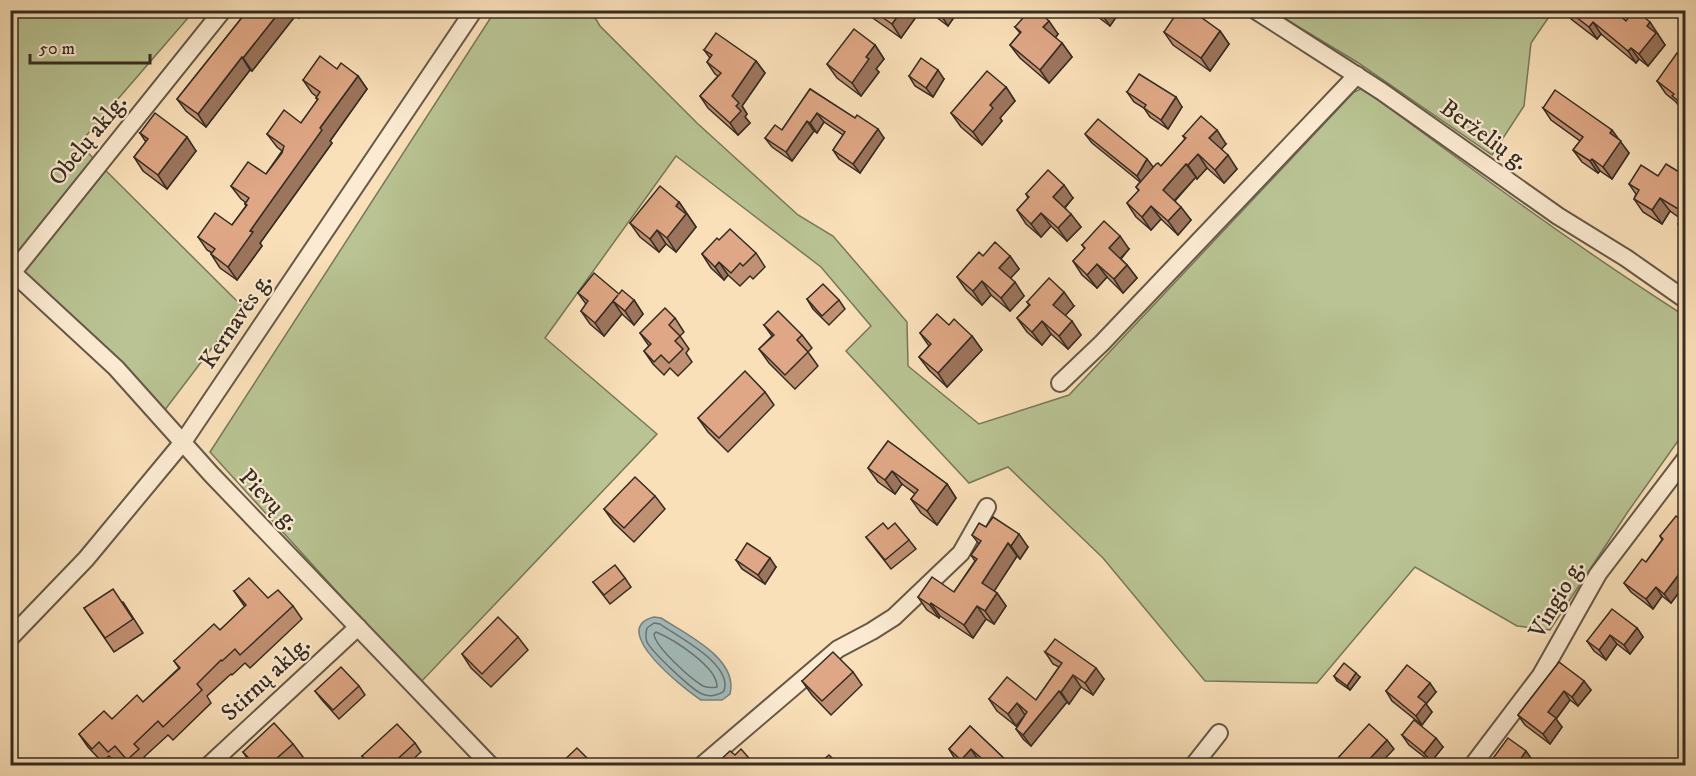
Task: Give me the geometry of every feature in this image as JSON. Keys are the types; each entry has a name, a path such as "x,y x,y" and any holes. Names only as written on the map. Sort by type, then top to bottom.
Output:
{"street":[{"name":"Obelų aklg.","path":"12,271 223,10"},
{"name":"Kernavės g.","path":"10,638 86,559 183,442 474,10"},
{"name":"Berželių g.","path":"1254,10 1357,75 1558,216 1626,258 1686,300"},
{"path":"1060,383 1102,343 1357,75"},
{"name":"Pievų g.","path":"12,271 116,368 211,474 491,765"},
{"name":"Vingio g.","path":"1472,765 1540,675 1598,574 1686,458"},
{"path":"701,765 838,649 894,617 961,553 987,507"},
{"name":"Stirnų aklg.","path":"208,765 358,627"},
{"path":"1193,765 1219,733"}],"green space":[{"path":"10,11 194,11 79,144 243,307 164,411 114,357 11,261"},
{"path":"495,11 591,11 600,26 697,123 798,215 833,236 907,322 908,366 979,424 1069,395 1354,92 1363,88 1522,205 1685,316 1685,431 1627,513 1550,630 1517,626 1415,567 1317,683 1205,681 1103,558 1008,467 969,483 846,351 871,326 821,267 676,156 545,338 657,434 420,683 210,452"},
{"path":"1272,11 1553,11 1531,43 1524,106 1492,155 1357,62"}],"water":[{"path":"654,617 661,618 684,632 719,659 731,681 730,694 722,700 701,700 654,660 639,634 642,624"}],"building":[{"path":"248,10 281,10 198,114 177,99"},
{"path":"872,10 902,10 892,24"},
{"path":"1030,10 1037,10 1049,21 1043,27 1062,43 1040,70 1010,45 1021,32 1015,27"},
{"path":"1179,10 1191,10 1220,31 1201,58 1164,32"},
{"path":"1567,10 1613,10 1626,21 1636,10 1650,22 1647,26 1656,33 1639,54 1631,48 1628,51 1593,22 1589,27"},
{"path":"854,29 875,45 866,57 869,59 852,83 827,64"},
{"path":"716,33 756,61 732,96 739,103 736,106 741,111 730,123 700,96 721,73 707,62 712,55 704,50"},
{"path":"1677,53 1686,59 1686,104 1684,105 1657,81"},
{"path":"320,56 337,69 341,63 358,76 320,128 322,130 250,231 253,232 228,267 211,254 215,249 198,237 215,213 232,225 247,205 245,204 249,198 231,186 248,162 266,174 282,153 284,146 267,134 284,110 301,123 318,99 316,98 320,92 303,80"},
{"path":"921,58 938,70 926,88 909,76"},
{"path":"987,71 1006,87 990,105 993,108 973,132 951,113"},
{"path":"1139,74 1176,97 1161,120 1144,108 1146,105 1127,92"},
{"path":"810,89 855,118 857,115 878,129 853,164 833,150 845,132 817,113 810,123 807,121 786,152 765,138 775,125 782,130"},
{"path":"1555,90 1612,130 1610,133 1621,141 1603,167 1573,150 1583,137 1543,108"},
{"path":"155,113 187,137 158,175 134,157 148,139 140,133"},
{"path":"1201,116 1217,130 1209,138 1228,155 1215,170 1198,154 1188,165 1186,164 1163,190 1181,207 1168,221 1151,206 1142,217 1127,203 1139,190 1136,187 1156,164 1161,166 1186,138 1183,136"},
{"path":"1098,119 1147,159 1137,176 1085,134"},
{"path":"1666,164 1684,175 1681,179 1686,182 1686,229 1678,224 1685,213 1660,198 1652,210 1634,199 1639,190 1629,184 1641,165 1658,176"},
{"path":"1048,170 1064,185 1053,197 1071,214 1058,228 1041,213 1031,224 1017,210 1029,197 1026,194"},
{"path":"660,186 679,202 676,206 686,214 667,238 657,230 650,239 630,223"},
{"path":"1104,221 1120,236 1109,248 1127,265 1114,279 1097,264 1087,275 1073,261 1085,248 1082,245"},
{"path":"730,229 756,253 743,266 740,263 731,273 719,262 715,267 702,254 717,238 719,240"},
{"path":"995,242 1010,256 999,268 1015,282 1001,298 982,281 973,291 957,277 979,252 983,256"},
{"path":"594,273 619,294 622,290 634,300 625,311 613,301 595,323 581,311 588,301 578,293"},
{"path":"1049,278 1064,292 1053,305 1072,321 1059,336 1042,321 1032,332 1017,318 1030,305 1027,302"},
{"path":"823,284 839,300 822,316 807,299"},
{"path":"665,308 675,318 669,325 680,336 675,341 683,349 669,363 661,355 654,362 644,351 651,344 640,333"},
{"path":"778,311 802,335 797,340 808,352 785,375 759,349 774,335 764,325"},
{"path":"937,314 949,325 954,319 972,336 938,373 919,357 931,344 920,333"},
{"path":"745,371 765,392 719,438 698,418"},
{"path":"888,441 947,484 927,511 911,499 918,490 892,471 885,480 868,468"},
{"path":"635,477 655,496 624,528 604,509"},
{"path":"1686,514 1686,565 1664,594 1656,587 1646,599 1624,583 1642,559 1646,562 1663,539 1660,536 1676,516 1681,520"},
{"path":"993,517 1019,534 1011,546 1008,543 982,583 997,593 985,611 977,606 964,625 918,597 932,577 954,592 977,559 971,555 981,541 972,535 979,523 986,527"},
{"path":"883,523 888,529 895,523 909,540 885,560 866,537"},
{"path":"747,543 770,558 758,575 736,560"},
{"path":"615,565 625,578 604,595 593,582"},
{"path":"249,578 268,598 278,590 293,606 240,655 235,649 221,660 197,684 202,690 163,727 158,721 134,744 139,749 127,760 115,746 108,752 99,742 92,749 79,734 104,711 112,719 137,695 143,702 180,668 174,661 214,624 220,630 246,605 234,591"},
{"path":"113,589 133,619 105,638 84,608"},
{"path":"1612,609 1637,628 1624,645 1610,635 1599,650 1587,641"},
{"path":"498,617 518,637 482,674 462,654"},
{"path":"1055,639 1096,668 1085,683 1073,675 1023,735 1016,729 1027,712 1017,703 1008,714 989,699 1007,677 1036,700 1062,663 1045,652"},
{"path":"833,652 853,672 822,701 802,681"},
{"path":"1559,662 1584,681 1572,697 1564,691 1548,712 1556,718 1543,734 1518,715"},
{"path":"1344,663 1356,673 1347,686 1334,676"},
{"path":"1407,665 1430,683 1418,697 1426,703 1416,716 1386,691"},
{"path":"341,667 359,686 333,710 315,691"},
{"path":"1414,720 1436,738 1424,753 1402,735"},
{"path":"274,723 293,744 269,765 255,765 243,752"},
{"path":"397,724 415,743 391,765 371,765 362,756"},
{"path":"1369,724 1387,740 1364,765 1346,765 1338,758"},
{"path":"970,726 1011,765 989,765 971,749 961,760 949,749"},
{"path":"1508,738 1526,751 1519,761 1520,765 1488,765"},
{"path":"577,748 594,765 559,765"},
{"path":"741,749 755,765 719,765 717,763 730,751 735,755"},
{"path":"829,755 839,765 817,765"}]}
